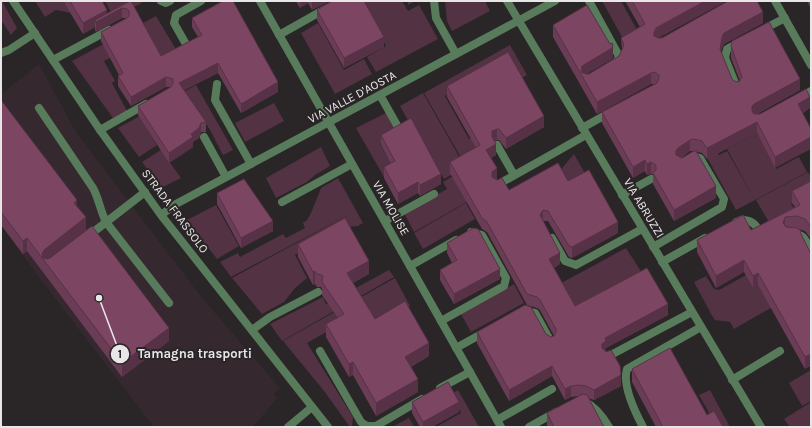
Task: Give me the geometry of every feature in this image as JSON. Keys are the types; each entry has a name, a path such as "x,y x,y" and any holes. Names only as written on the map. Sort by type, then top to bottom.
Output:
{"street":[{"name":"STRADA FRASSOLO","path":"13,1 100,130 161,215 328,427"},
{"path":"160,1 166,3 170,1"},
{"path":"187,46 174,23 176,15 201,1"},
{"name":"VIA MOLISE","path":"260,1 499,423"},
{"path":"434,1 436,18 456,54"},
{"name":"VIA ABRUZZI","path":"507,1 761,427"},
{"name":"VIA VALLE D'AOSTA","path":"161,215 176,204 555,1"},
{"path":"589,1 619,56 616,64 604,70"},
{"path":"775,1 811,65"},
{"path":"279,34 332,5"},
{"path":"737,88 725,58 727,49 785,18"},
{"path":"53,60 117,26"},
{"path":"1,52 9,50 35,33"},
{"path":"217,84 215,100 252,164"},
{"path":"790,103 811,91"},
{"path":"380,95 398,127"},
{"path":"100,130 155,99"},
{"path":"497,185 584,132 620,107"},
{"path":"39,108 96,193 100,212 106,222 169,303"},
{"path":"204,137 226,177"},
{"path":"497,145 514,175"},
{"path":"653,247 722,207 724,199 700,158 693,156 681,164"},
{"path":"282,202 352,164"},
{"path":"622,195 651,179"},
{"path":"82,240 145,192"},
{"path":"385,221 434,194"},
{"path":"725,228 739,220 748,220 756,225 759,231"},
{"path":"548,232 565,261 576,265 642,229"},
{"path":"410,266 471,232 482,235 506,278 504,286 441,321"},
{"path":"788,234 797,233 804,237 811,247"},
{"path":"662,262 711,235"},
{"path":"252,330 270,317 318,292"},
{"path":"518,314 524,310 535,313 551,342"},
{"path":"607,357 692,312"},
{"path":"643,427 633,409 625,375 627,368 701,327"},
{"path":"456,348 493,328"},
{"path":"320,351 361,422 367,427 376,426 470,372"},
{"path":"732,380 780,351"},
{"path":"499,423 552,388"},
{"path":"580,401 596,408 609,427"},
{"path":"288,427 312,406"},
{"path":"530,427 566,406"}],"shaded area":[{"path":"1,1 17,28 11,35 1,20"},
{"path":"35,1 70,1 65,4 71,13 56,10 45,17"},
{"path":"105,1 145,1 114,18"},
{"path":"361,1 402,1 408,11 419,5 438,39 376,72 367,57 386,46"},
{"path":"445,1 485,1 490,11 452,31 447,21"},
{"path":"602,1 621,1 641,37 627,46"},
{"path":"156,16 180,56 171,83 147,39 104,61 115,81 112,83 127,111 113,118 72,61"},
{"path":"318,23 344,70 364,59 372,74 335,94 301,33"},
{"path":"510,45 527,75 520,79 509,60 445,96 469,139 483,132 491,145 464,163 424,93"},
{"path":"39,64 76,132 202,298 280,388 274,394 277,398 253,427 154,427 38,276 1,225 1,94"},
{"path":"196,85 233,150 223,155 210,130 189,98 146,127 157,145 139,157 118,128"},
{"path":"423,93 465,167 444,179 414,124 409,122 400,106"},
{"path":"274,103 284,121 245,142 235,123"},
{"path":"386,113 398,134 380,144 395,171 384,177 356,128"},
{"path":"757,133 776,169 799,157 807,172 755,200 727,149"},
{"path":"713,145 719,155 727,151 755,200 736,210 703,150"},
{"path":"321,147 330,166 307,182 276,198 266,178"},
{"path":"161,150 181,178 161,188 142,162"},
{"path":"574,154 589,180 568,192 558,173"},
{"path":"808,172 811,177 811,193 791,203 798,217 774,231 756,200"},
{"path":"455,175 474,198 414,232 404,213 447,189 443,182"},
{"path":"338,178 363,223 358,226 347,227 295,255 307,278 295,288 284,302 262,314 232,278 354,212 231,277 220,262 238,253 240,257 283,234 286,238 305,228 303,223 307,220 311,213 321,188"},
{"path":"466,203 475,219 423,249 414,233"},
{"path":"216,205 239,246 217,259 187,220"},
{"path":"626,248 642,273 555,321 541,294"},
{"path":"811,257 811,285 734,329 730,322 715,320 709,311 711,310 709,310 694,282 706,276 714,289 719,290 746,275 753,288"},
{"path":"389,270 394,277 282,341 270,324 323,297 326,304"},
{"path":"395,278 410,306 376,325 367,309 307,343 353,417 352,427 350,427 324,391 283,341"},
{"path":"514,284 524,303 471,332 461,314"},
{"path":"811,370 811,401 802,406 789,383"},
{"path":"458,390 479,427 436,427 461,413 451,394"},
{"path":"710,390 730,427 717,427 699,395"},
{"path":"811,402 811,427 790,427 784,419"},
{"path":"409,418 414,427 392,427"}],"building":[{"path":"70,1 102,1 107,10 83,23"},
{"path":"130,1 161,56 202,35 192,18 223,1 233,1 278,82 241,104 218,63 179,83 206,122 201,123 199,128 191,134 193,137 169,153 138,106 171,87 173,79 166,77 131,97 118,76 123,73 101,32 127,18 129,16 129,11 122,8 96,22 95,20"},
{"path":"332,1 364,1 384,37 344,58 317,10"},
{"path":"632,1 705,1 656,28 654,36 662,38 728,1 757,1 763,12 724,33 720,49 732,79 739,82 742,77 731,46 732,41 769,22 800,79 754,104 752,106 752,111 754,114 760,114 806,89 810,97 798,104 811,129 811,137 775,157 757,122 707,148 702,141 694,139 690,140 678,148 676,155 682,158 696,151 716,186 674,210 653,173 656,170 656,165 651,162 647,164 645,160 633,167 602,112 657,83 659,75 655,72 651,73 597,102 553,25 587,5 610,44 612,43 613,45 612,48 582,66 581,72 589,74 619,56 624,45 621,38 645,24"},
{"path":"508,52 544,116 506,138 499,129 492,131 492,137 496,144 486,150 497,168 492,172 492,177 497,180 502,178 509,190 558,163 568,181 589,170 618,222 572,247 569,246 548,211 543,210 540,215 560,253 549,259 575,306 647,268 668,304 605,338 606,341 602,344 602,348 606,352 611,350 620,366 621,375 594,390 586,386 579,385 571,386 565,389 552,366 509,390 477,332 525,305 531,307 546,334 551,337 554,336 556,332 556,329 540,300 537,297 527,294 487,222 482,218 450,162 480,145 447,86"},
{"path":"1,100 77,200 74,203 86,217 44,250 42,254 43,258 50,258 92,226 169,328 122,363 27,238 23,241 1,212"},
{"path":"411,118 441,174 420,185 418,182 398,193 384,167 395,161 381,135"},
{"path":"244,179 273,221 241,238 217,193"},
{"path":"811,181 811,227 805,219 797,216 785,217 783,223 786,227 797,228 801,231 800,232 811,254 811,354 805,357 758,273 753,276 744,260 716,276 697,240 743,215 751,230 800,205 792,191"},
{"path":"345,218 369,261 347,273 375,319 405,301 429,343 405,357 418,379 376,403 353,362 349,364 326,324 344,314 322,282 323,276 317,274 315,271 313,272 298,244"},
{"path":"473,228 478,229 500,269 454,294 440,270 457,260 447,243"},
{"path":"670,348 707,415 714,411 723,427 663,427 632,369"},
{"path":"448,382 459,402 423,422 412,402"},
{"path":"583,394 587,395 604,427 554,427 547,413"}],"place":[{"name":"Tamagna trasporti","path":"99,298"}]}
